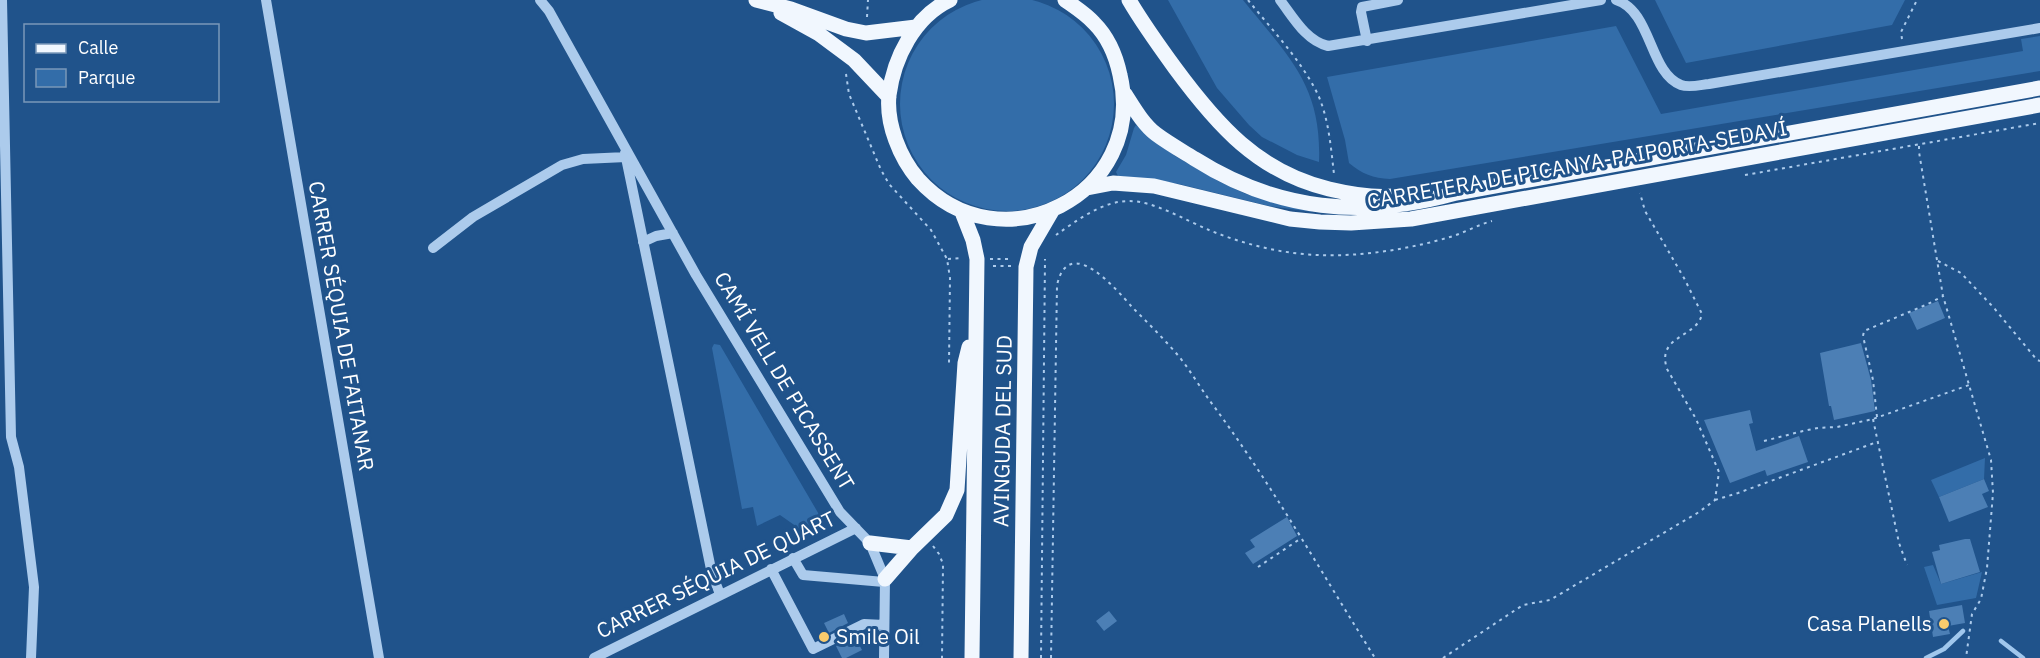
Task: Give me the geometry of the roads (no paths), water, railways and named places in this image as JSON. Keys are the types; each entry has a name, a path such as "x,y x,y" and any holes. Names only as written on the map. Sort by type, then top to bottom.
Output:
{"main road":[{"path":"950,0 942,4 916,27 897,60 889,98 893,133 907,166 931,193 962,212 992,219 1022,219 1052,211 1074,199 1087,188 1112,156 1122,126 1125,94 1116,56 1095,23 1065,0"},
{"path":"1129,0 1144,26 1201,103 1226,131 1255,156 1284,173 1346,194 1378,198 1455,193"},
{"path":"761,2 791,9 846,29 866,33 916,27"},
{"path":"761,2 819,34 854,60 889,98"},
{"path":"2014,93 2040,80"},
{"name":"CARRETERA DE PICANYA-PAIPORTA-SEDAVÍ","path":"1125,94 1137,114 1155,133 1215,171 1237,182 1286,199 1340,208 1367,208 1422,202 1455,193 2040,88"},
{"name":"CARRETERA DE PICANYA-PAIPORTA-SEDAVÍ","path":"1087,188 1113,183 1154,186 1290,219 1351,223 1411,219 2040,105"},
{"name":"AVINGUDA DEL SUD","path":"1021,658 1026,267 1031,247 1052,211"},
{"name":"AVINGUDA DEL SUD","path":"962,212 973,240 977,259 972,658"},
{"path":"885,581 912,548 946,515 957,490 965,363 976,315"},
{"path":"870,543 912,548"}],"street":[{"path":"2,0 10,437 19,467 34,587 31,658"},
{"name":"CARRER SÉQUIA DE FAITANAR","path":"266,0 379,658"},
{"name":"CAMÍ VELL DE PICASSENT","path":"540,0 549,11 673,233 840,512 870,543"},
{"path":"1280,0 1309,37 1315,42 1328,46 1601,0"},
{"path":"1367,41 1361,9 1365,6 1398,0"},
{"path":"1616,0 1632,9 1667,74 1679,84 1686,86 2039,28"},
{"name":"CAMÍ VELL DE PICASSENT","path":"624,144 712,574 720,594"},
{"path":"433,248 473,216 562,165 583,159 626,157"},
{"path":"643,242 656,236 673,233"},
{"name":"CARRER SÉQUIA DE QUART","path":"594,658 856,528"},
{"path":"870,543 885,581 885,658"},
{"path":"793,558 803,575 885,581"},
{"path":"771,569 813,650 864,624 884,625"}],"waterway":[{"path":"1926,658 1944,649 1963,631"},
{"path":"2001,641 2023,658"}],"place":[{"name":"Casa Planells","path":"1944,624"},
{"name":"Smile Oil","path":"824,637"}]}
